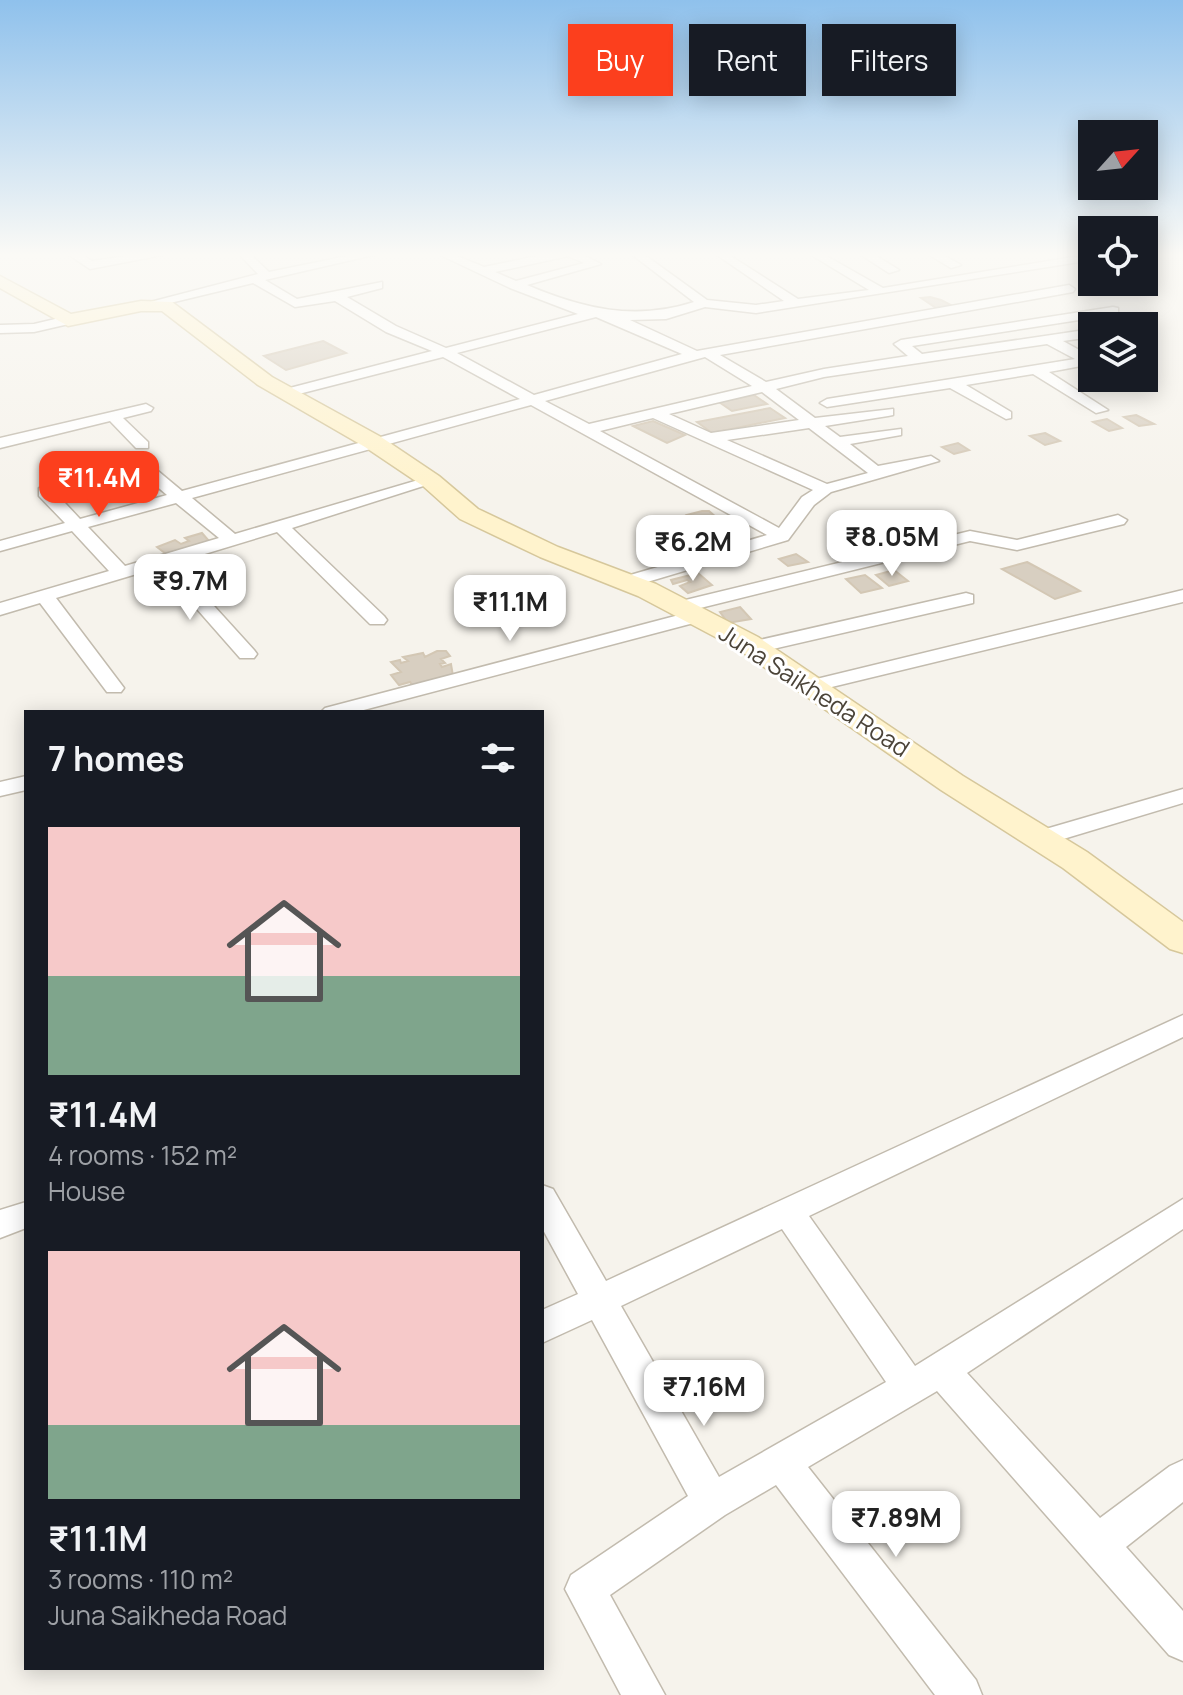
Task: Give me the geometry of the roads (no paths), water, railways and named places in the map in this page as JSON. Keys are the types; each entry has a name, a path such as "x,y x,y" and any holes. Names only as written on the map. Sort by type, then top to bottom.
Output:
{"main road":[{"name":"Juna Saikheda Road","path":"197,332 287,393 373,442 431,481 469,514 549,552 627,582 755,647 952,783 1040,838 1183,940"}],"street":[{"path":"398,332 445,352 782,536"},
{"path":"287,393 521,332"},
{"path":"627,582 782,536 808,501 825,489 880,475 836,442 818,421 762,386 701,354 650,332"},
{"path":"0,546 701,354 825,332"},
{"path":"919,359 901,344 977,332"},
{"path":"588,429 824,373 1078,335"},
{"path":"827,403 1089,361 1050,340"},
{"path":"1035,369 1101,410"},
{"path":"818,421 827,403 824,373"},
{"path":"953,383 1006,415"},
{"path":"0,443 146,408"},
{"path":"706,438 888,412"},
{"path":"654,413 825,489"},
{"path":"113,416 142,445"},
{"path":"836,442 896,432"},
{"path":"875,471 931,461"},
{"path":"146,469 233,541"},
{"path":"0,609 431,481"},
{"path":"45,492 122,574"},
{"path":"339,710 970,536 1017,545 1118,520"},
{"path":"281,527 377,620"},
{"path":"164,561 247,654"},
{"path":"811,686 1183,596"},
{"path":"45,597 114,688"},
{"path":"755,647 966,599"},
{"path":"0,789 24,783"},
{"path":"1040,838 1183,796"},
{"path":"544,1326 1183,1025"},
{"path":"544,1202 712,1502"},
{"path":"788,1212 910,1388"},
{"path":"1183,1212 941,1370 1183,1641"},
{"path":"0,1224 24,1216"},
{"path":"644,1695 585,1589 712,1502 947,1366"},
{"path":"781,1462 961,1695"},
{"path":"1098,1544 1183,1479"}]}
